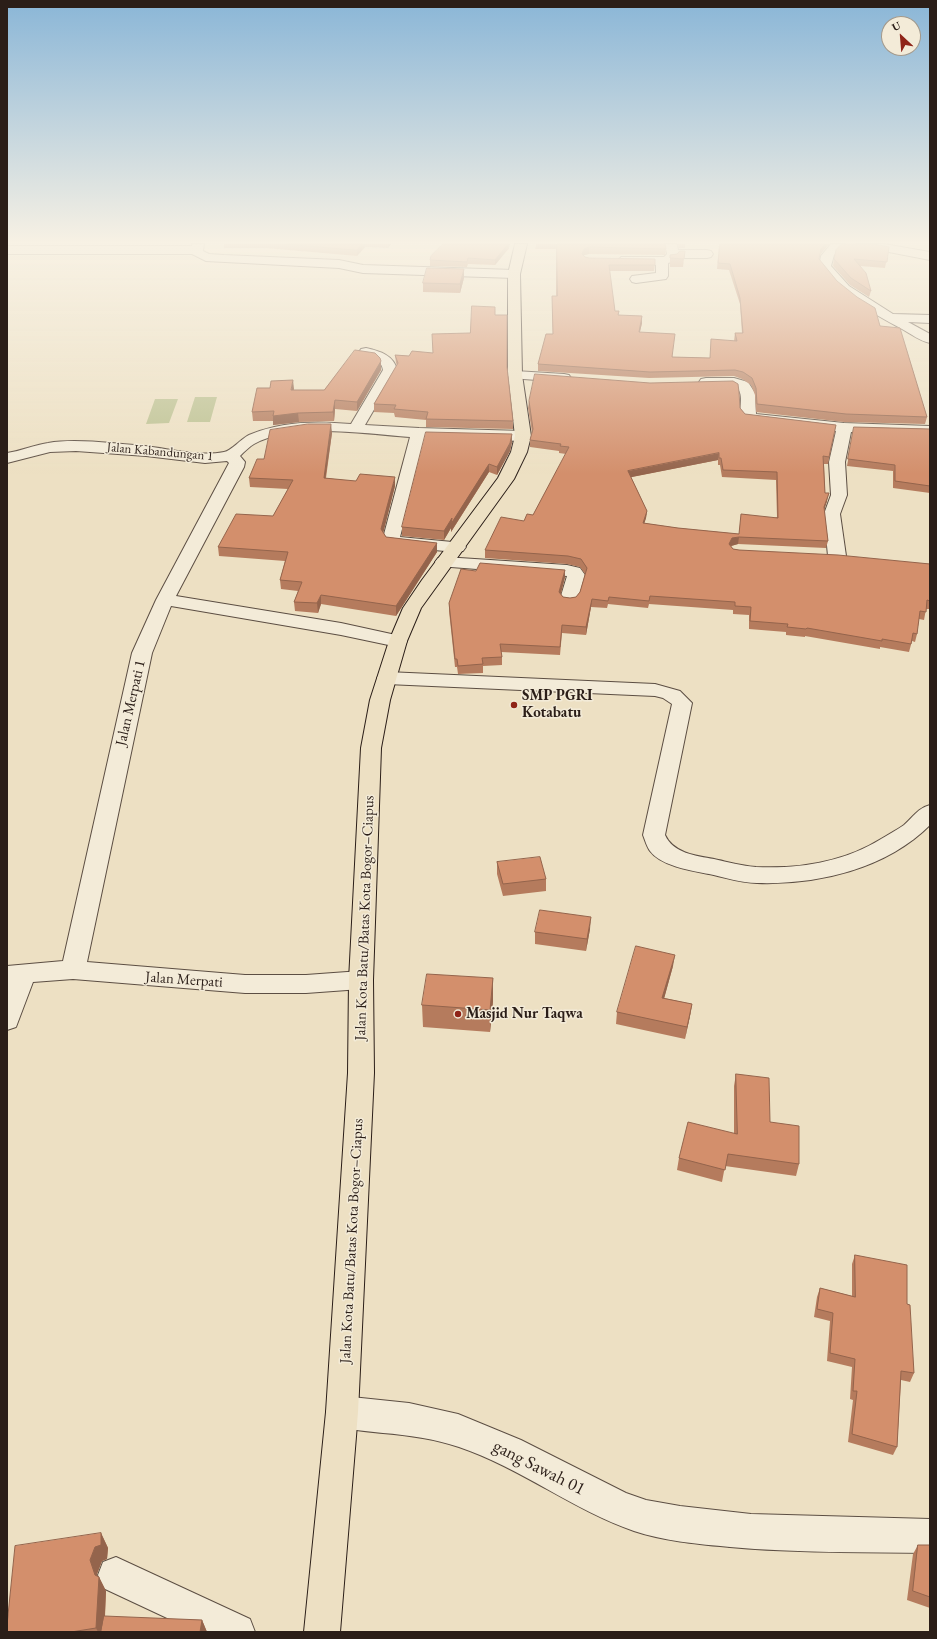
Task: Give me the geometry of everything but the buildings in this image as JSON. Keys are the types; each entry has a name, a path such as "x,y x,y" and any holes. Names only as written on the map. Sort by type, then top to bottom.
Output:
{"main road":[{"name":"Jalan Kota Batu/Batas Kota Bogor–Ciapus","path":"322,1632 342,1412 361,1073 361,980 371,748 376,714 398,641 412,608 506,479 514,464 523,436 515,375 514,320"}],"street":[{"path":"896,320 930,339"},
{"path":"355,429 390,370 389,364 384,358 366,352"},
{"path":"515,375 577,379"},
{"path":"692,382 726,381 741,384 748,393 747,415 749,417 844,427 930,430"},
{"name":"Jalan Kabandungan 1","path":"7,458 49,448 76,446 146,451 205,458 231,456 247,442 275,431 305,427 418,433 523,436"},
{"path":"837,557 832,514 839,495 836,462 844,427"},
{"path":"418,433 391,535 392,540 450,554 574,572 576,575 569,599"},
{"path":"7,470 27,454"},
{"name":"Jalan Merpati 1","path":"72,970 142,653 165,600 236,467 237,462 231,456"},
{"path":"165,600 329,627 398,641"},
{"path":"387,678 655,690 670,693 675,696 682,703 654,835 659,847 666,853 689,862 755,875 800,874 849,864 883,848 912,830 930,812"},
{"name":"Jalan Merpati","path":"16,974 72,970 245,984 306,984 361,980"},
{"path":"7,1020 16,974"},
{"name":"gang Sawah 01","path":"342,1412 413,1420 447,1427 474,1436 527,1460 605,1502 645,1516 683,1524 735,1530 930,1536"},
{"path":"116,1576 237,1632"}],"green space":[{"path":"195,397 217,397 210,422 187,422"},
{"path":"155,399 178,399 169,423 146,424"}],"place":[{"name":"SMP PGRI Kotabatu","path":"514,705"},
{"name":"Masjid Nur Taqwa","path":"458,1014"}]}
